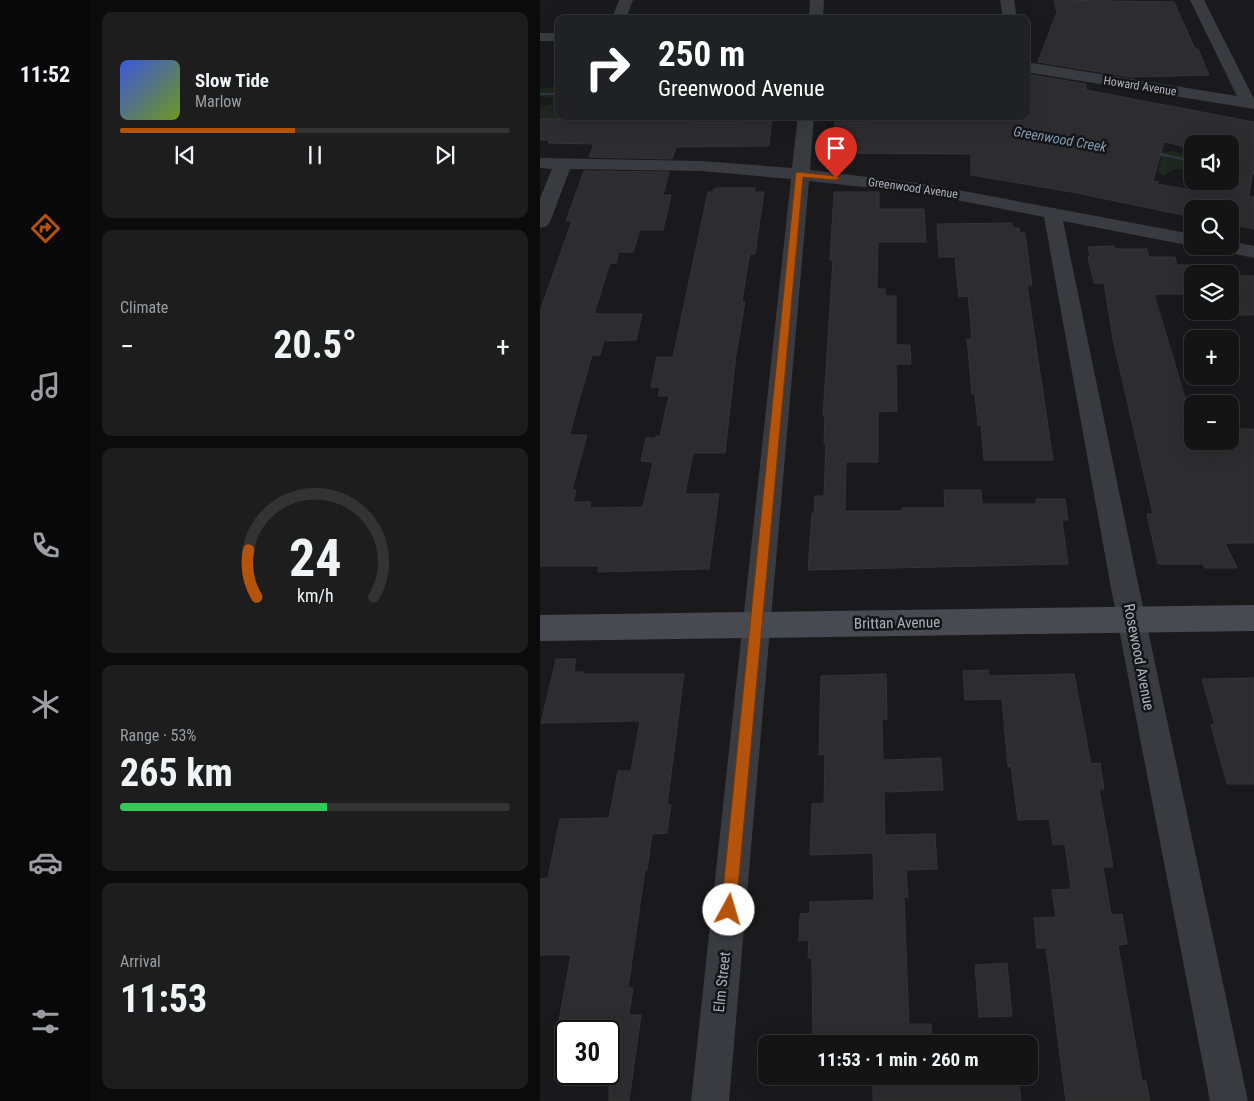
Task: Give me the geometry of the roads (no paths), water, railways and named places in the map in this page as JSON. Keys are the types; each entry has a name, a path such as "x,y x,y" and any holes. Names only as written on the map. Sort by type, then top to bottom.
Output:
{"main road":[{"name":"Brittan Avenue","path":"540,628 1254,618"}],"street":[{"path":"620,15 626,0"},
{"path":"816,15 817,0"},
{"path":"1006,0 1009,15"},
{"path":"1197,0 1251,104"},
{"path":"540,37 555,37"},
{"name":"Howard Avenue","path":"1030,68 1251,104"},
{"name":"Elm Street","path":"710,1101 806,120"},
{"name":"Greenwood Avenue","path":"540,162 701,166 799,174 926,189 1184,238"},
{"path":"540,222 563,163"},
{"name":"Rosewood Avenue","path":"1052,212 1229,1101"},
{"path":"1239,249 1254,252"}],"waterway":[{"name":"Greenwood Creek","path":"540,94 555,94"},
{"name":"Greenwood Creek","path":"1150,152 1184,159"},
{"name":"Greenwood Creek","path":"1239,170 1254,172"}]}
